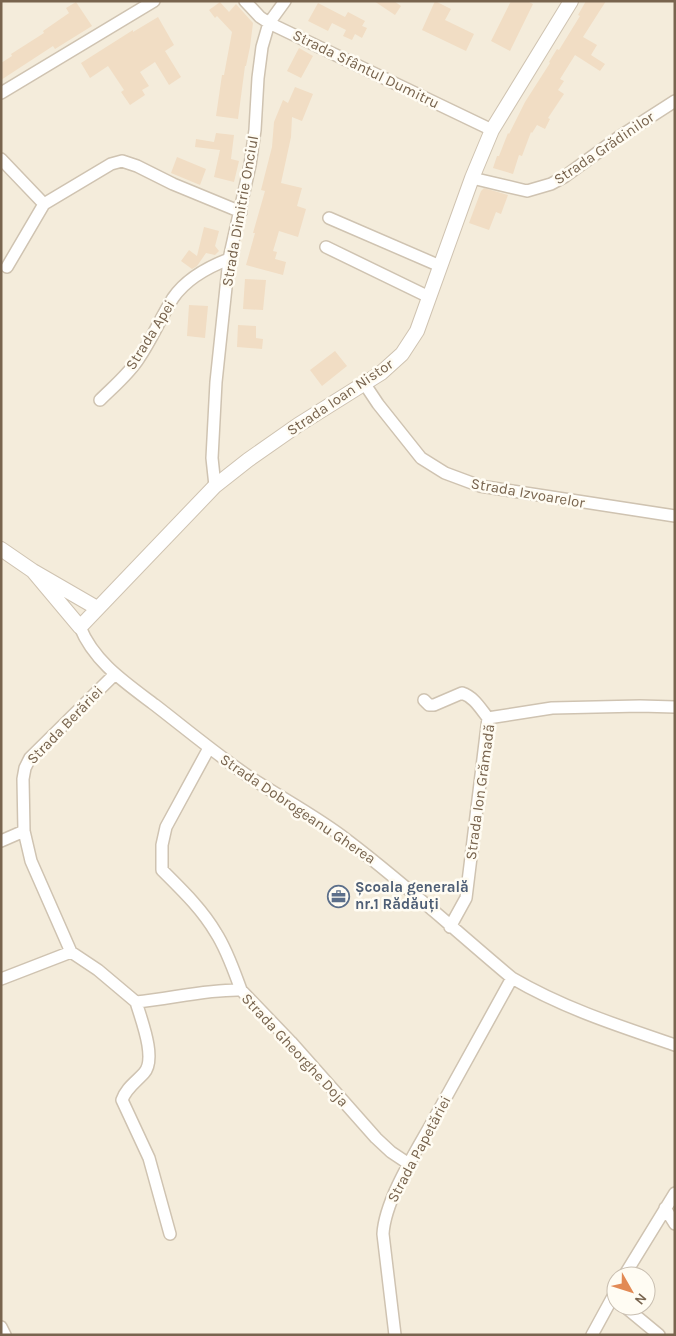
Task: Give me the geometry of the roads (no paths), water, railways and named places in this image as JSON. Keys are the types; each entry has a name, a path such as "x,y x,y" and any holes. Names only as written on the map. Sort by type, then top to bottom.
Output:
{"street":[{"path":"1,93 154,1"},
{"name":"Strada Sfântul Dumitru","path":"245,1 260,17 269,23 492,130"},
{"name":"Strada Dimitrie Onciul","path":"215,486 212,458 215,391 229,259 240,212 254,130 262,47 269,23 285,1"},
{"name":"Strada Ioan Nistor","path":"80,627 215,486 248,460 380,373 402,354 417,332 472,178 492,130 571,1"},
{"name":"Strada Grădinilor","path":"472,178 527,191 551,184 675,101"},
{"path":"1,159 44,204"},
{"path":"6,266 44,204 111,164 122,162 137,166 173,184 240,212"},
{"path":"329,218 440,266"},
{"path":"326,247 429,297"},
{"name":"Strada Apei","path":"100,400 139,359 174,296 197,274 229,259"},
{"name":"Strada Izvoarelor","path":"364,383 378,404 421,458 445,473 480,486 675,516"},
{"name":"Strada Dobrogeanu Gherea","path":"1,548 33,571 97,608"},
{"name":"Strada Dobrogeanu Gherea","path":"33,571 80,627 84,638 100,660 114,674 208,748 345,838 381,866 450,927 512,978 564,1006 674,1043"},
{"name":"Strada Berăriei","path":"71,952 31,861 24,831 24,768 30,758 114,674"},
{"path":"424,700 429,705 434,705 462,693 476,703 488,718"},
{"name":"Strada Ion Grămadă","path":"450,927 466,898 488,718 552,708 675,707"},
{"path":"208,748 166,827 162,845 162,870 195,905 217,934 241,990"},
{"path":"1,841 24,831"},
{"path":"1,979 71,952 98,970 136,1002 149,1049 149,1064 146,1071 124,1093 122,1100 149,1158 170,1234"},
{"name":"Strada Papetăriei","path":"395,1335 383,1234 388,1209 409,1164 512,978"},
{"name":"Strada Gheorghe Doja","path":"136,1002 163,1000 224,990 241,990 291,1042 376,1138 391,1152 409,1164"},
{"path":"630,1266 675,1193"},
{"path":"665,1208 675,1224"},
{"path":"592,1335 606,1311"},
{"path":"636,1316 659,1335"},
{"path":"1,1327 5,1335"}],"place":[{"name":"Școala generală nr.1 Rădăuți","path":"339,896"}]}
